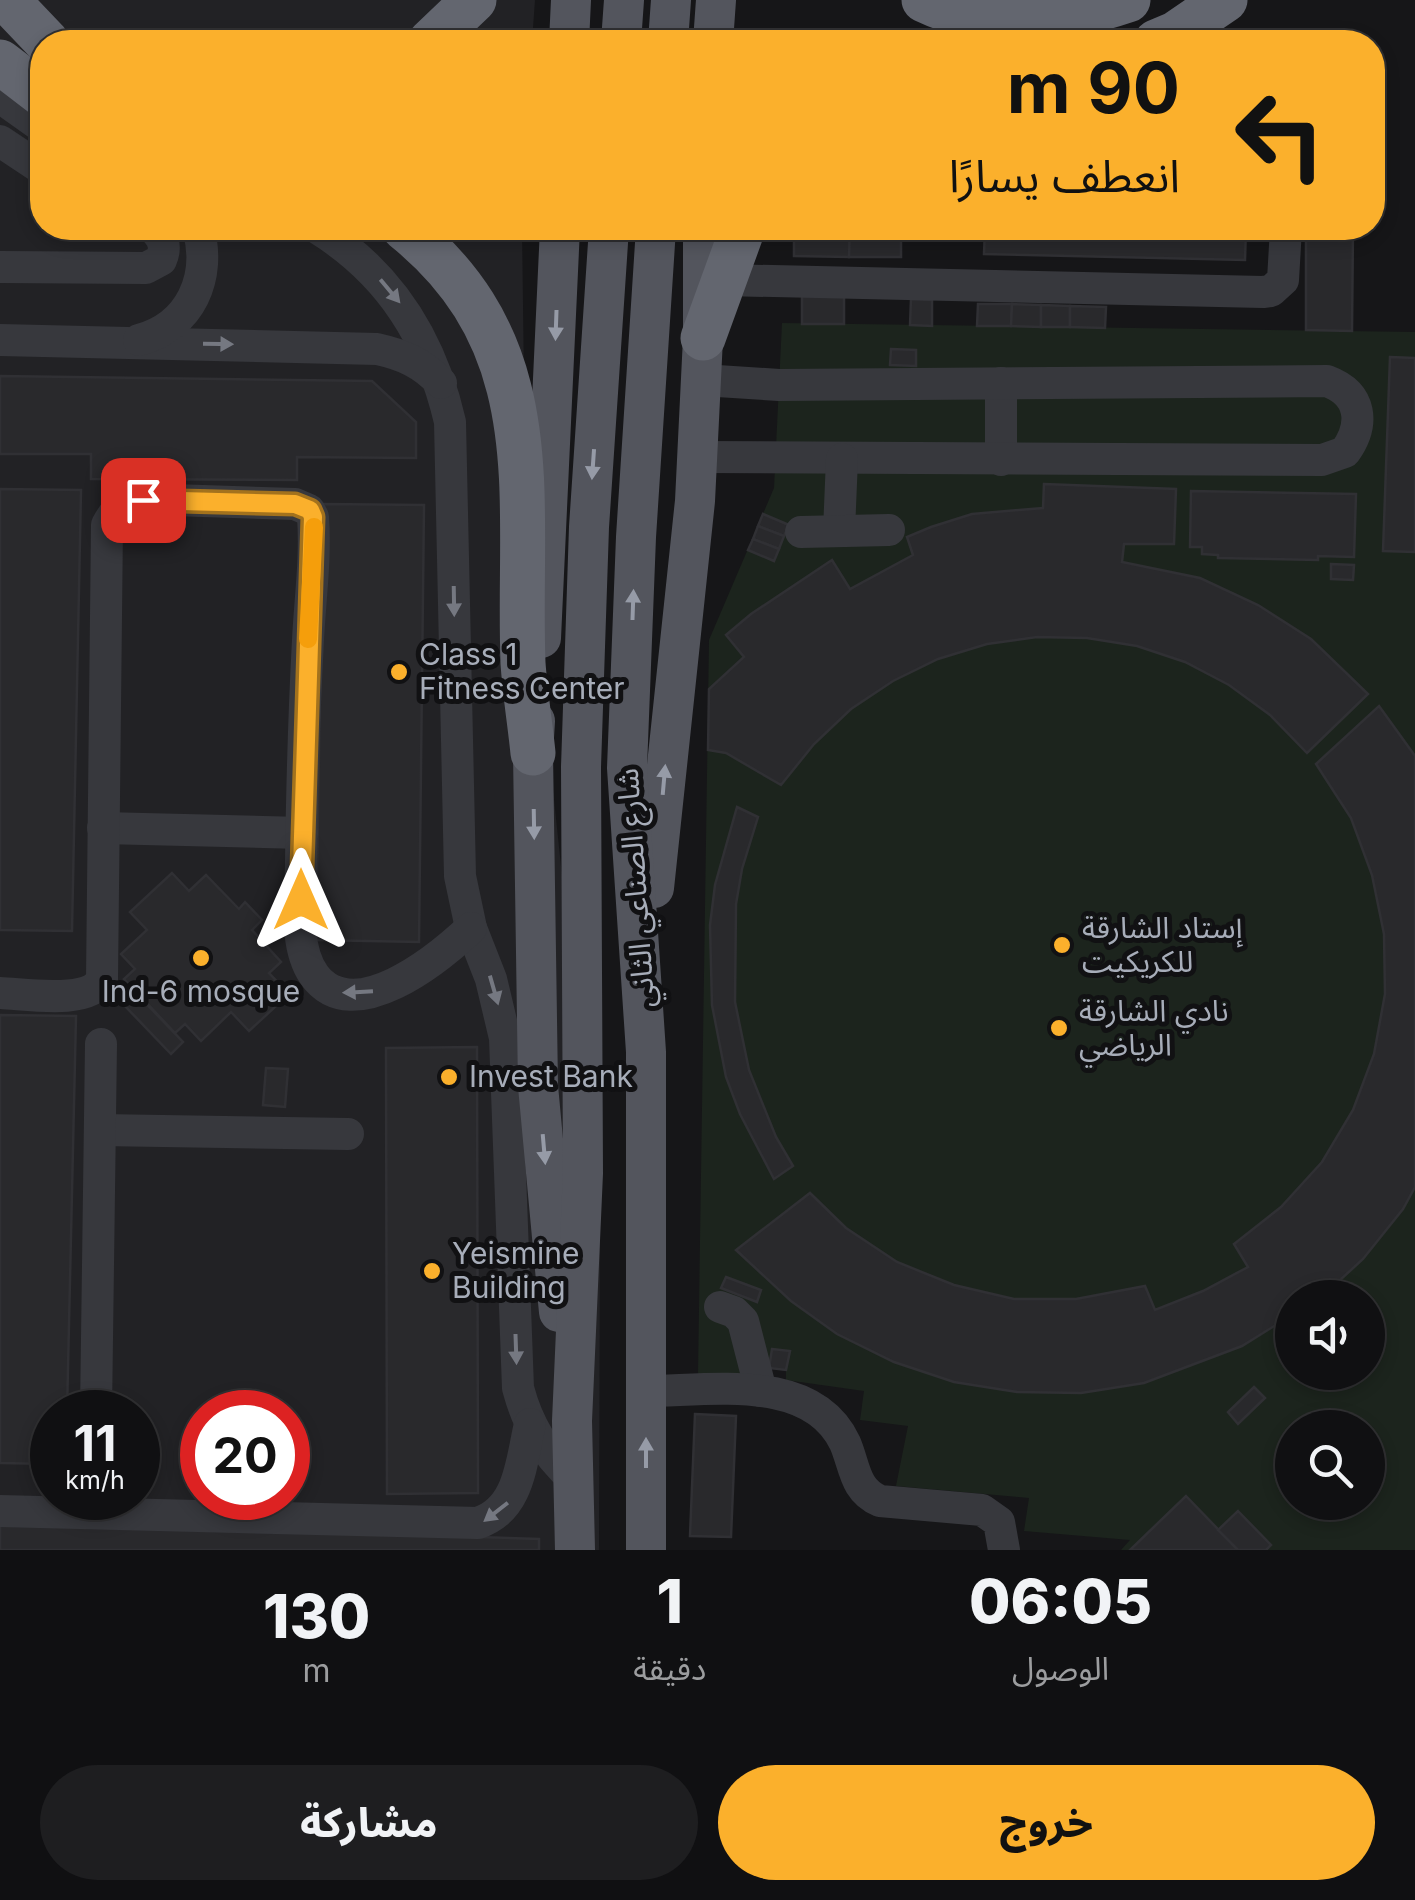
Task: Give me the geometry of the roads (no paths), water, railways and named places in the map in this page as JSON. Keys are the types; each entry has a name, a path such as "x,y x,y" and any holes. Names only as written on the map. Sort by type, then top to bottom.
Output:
{"highway":[{"path":"7,0 36,30"},
{"path":"443,30 474,0"},
{"path":"924,0 988,20 1038,22 1089,14 1128,0"},
{"path":"1181,30 1225,0"},
{"path":"0,62 30,85"},
{"path":"416,240 449,272 474,306 510,384 523,468 524,666 533,754"},
{"path":"703,359 723,280 738,240"}],"main road":[{"path":"570,30 571,0"},
{"path":"622,30 624,0"},
{"path":"669,30 671,0"},
{"path":"714,30 716,0"},
{"path":"560,240 548,544 533,754 538,1086 572,1421"},
{"name":"شارع الصناعي الثاني","path":"575,1550 572,1421 583,1172 581,766 589,526 608,240"},
{"name":"شارع الصناعي الثاني","path":"646,1550 646,1052 627,768 636,537 655,240"},
{"path":"646,1052 648,936 698,457 703,359 702,240"}],"street":[{"path":"0,97 30,118"},
{"path":"0,141 30,161"},
{"path":"0,266 146,268 162,260 163,240"},
{"path":"120,342 144,339 165,330 183,314 196,294 203,272 202,240"},
{"path":"337,240 374,272 425,343 441,383 450,422 458,848 471,928 492,979 504,1038 518,1388 542,1445 574,1480"},
{"path":"723,280 1263,292 1271,291 1283,280 1285,240"},
{"path":"0,340 377,348 425,366 441,383"},
{"path":"698,457 1322,460 1345,452 1358,429 1359,416 1349,393 1327,381 779,385 703,359"},
{"path":"1001,383 1001,460"},
{"path":"839,532 842,459"},
{"path":"0,993 82,996 98,988 103,971 107,525 114,511 127,502 295,504 310,510 313,517 301,934 304,955 314,974 328,988 348,996 367,994 432,960 471,928"},
{"path":"801,532 889,530"},
{"path":"103,828 302,832"},
{"path":"96,1390 101,1044"},
{"path":"100,1130 348,1134"},
{"path":"720,1307 734,1312 742,1321 761,1391"},
{"path":"646,1391 761,1391 800,1400 822,1414 838,1432 858,1482 872,1498 982,1510 999,1522 1004,1550"},
{"path":"160,1508 478,1523 506,1508 530,1424"},
{"path":"0,1511 30,1509"}],"place":[{"name":"Class 1 Fitness Center","path":"399,672"},
{"name":"إستاد الشارقة للكريكيت","path":"1062,945"},
{"name":"Ind-6 mosque","path":"201,958"},
{"name":"نادي الشارقة الرياضي","path":"1059,1028"},
{"name":"Invest Bank","path":"449,1077"},
{"name":"Yeismine Building","path":"432,1271"}]}
